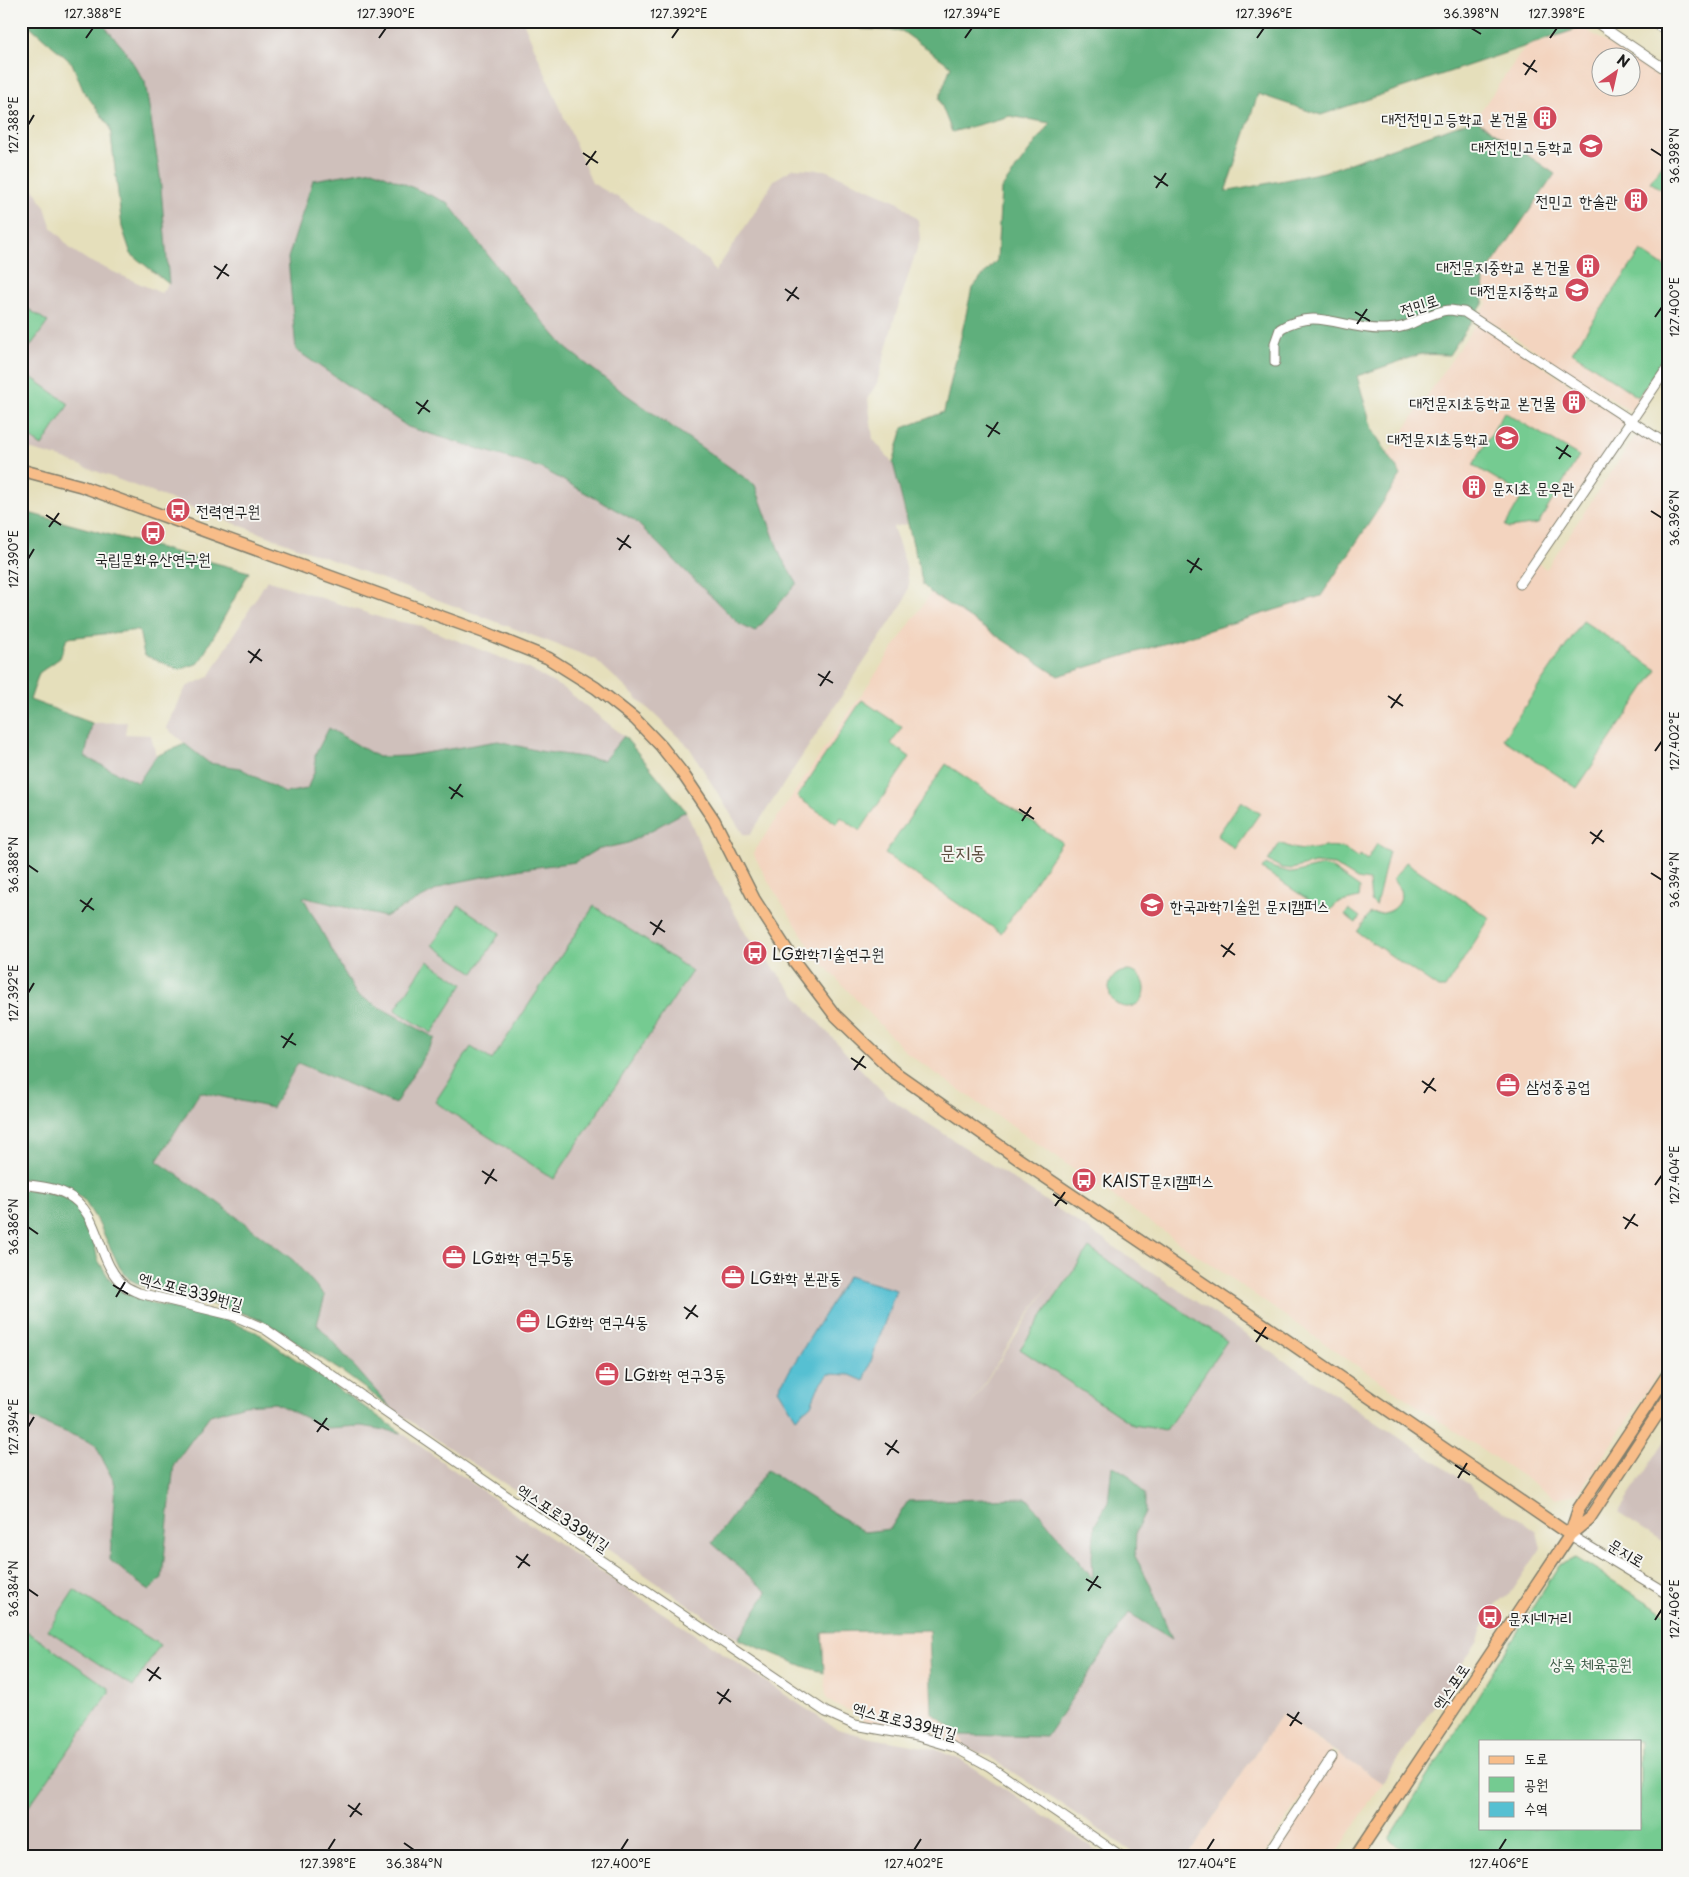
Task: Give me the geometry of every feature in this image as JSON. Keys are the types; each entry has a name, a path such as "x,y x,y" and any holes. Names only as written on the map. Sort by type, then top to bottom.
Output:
{"main road":[{"path":"21,470 81,486 486,633 548,658 596,688 634,719 661,746 683,774 714,820 754,899 794,962 834,1014 894,1071 1017,1158 1570,1535"},
{"name":"엑스포로","path":"1570,1535 1579,1508 1668,1374"},
{"name":"엑스포로","path":"1356,1856 1570,1535 1589,1518 1668,1398"}],"street":[{"path":"1597,21 1597,23 1668,71"},
{"path":"1651,21 1668,32"},
{"name":"전민로","path":"1275,362 1275,342 1280,329 1304,318 1320,318 1351,326 1381,329 1404,326 1427,316 1448,310 1464,312 1668,445"},
{"path":"1520,584 1666,372"},
{"name":"엑스포로339번길","path":"21,1184 54,1189 66,1193 85,1208 92,1220 108,1263 115,1275 126,1287 139,1293 235,1316 265,1329 371,1404 826,1712 855,1725 917,1736 954,1747 989,1766 1121,1856"},
{"name":"문지로","path":"1570,1535 1668,1594"},
{"path":"1267,1856 1332,1757"}],"shaded area":[{"path":"100,21 523,21 592,183 624,201 654,224 708,260 715,272 774,180 794,168 825,170 899,202 918,220 920,239 894,320 877,383 868,398 873,439 893,463 907,524 893,527 905,562 909,584 905,600 750,835 743,834 689,747 595,659 61,458 21,447 21,169 45,207 51,226 72,250 89,261 161,293 169,283 160,176 145,82"},
{"path":"1582,27 1615,48 1592,48 1592,98 1642,98 1642,66 1668,83 1668,366 1630,411 1480,315 1487,304 1484,276 1554,174 1475,119 1525,47"},
{"name":"한국과학기술원 문지캠퍼스","path":"1477,322 1626,422 1534,560 1546,569 1634,438 1643,436 1668,452 1668,1359 1578,1494 1555,1498 1347,1359 908,1054 817,958 768,881 753,853 931,593 1058,676 1321,596 1402,475 1388,454"},
{"path":"267,580 385,619 418,625 529,669 566,690 624,736 604,760 539,751 498,741 407,756 378,757 329,728 315,755 315,770 307,789 285,793 240,768 209,763 166,728 186,687 209,677"},
{"path":"127,722 125,734 151,735 156,756 138,783 85,757 92,723"},
{"path":"686,811 708,864 747,936 811,1014 889,1098 1470,1485 1480,1497 1503,1512 1518,1518 1537,1532 1541,1548 1513,1590 1496,1604 1486,1619 1477,1642 1382,1783 1281,1715 1188,1856 1139,1856 990,1757 965,1747 960,1735 1046,1737 1129,1612 1172,1639 1149,1582 1135,1556 1136,1531 1145,1513 1145,1495 1130,1476 1112,1466 1108,1502 1095,1525 1092,1556 1094,1579 890,1529 864,1532 767,1470 767,1592 738,1639 609,1550 455,1452 390,1407 317,1324 325,1296 293,1260 217,1202 157,1161 200,1092 272,1108 297,1063 395,1104 434,1038 356,994 302,897 386,917 448,884 522,869 576,862 596,850 628,843","holes":["1053,1279 961,1420 1016,1333"]},
{"path":"275,1403 327,1428 361,1426 402,1433 528,1523 835,1728 867,1737 935,1749 963,1761 1105,1856 29,1856 21,1840 21,1414 95,1444 115,1484 111,1560 162,1578 174,1464 210,1415 245,1405"},
{"path":"1668,1436 1668,1545 1618,1513"},
{"path":"929,1630 932,1713 960,1735 965,1747 928,1732 863,1722 863,1716 835,1705 826,1698 822,1632"},
{"path":"1281,1715 1332,1750 1263,1856 1188,1856"},
{"path":"1338,1753 1382,1783 1335,1856 1270,1856"}],"green space":[{"path":"24,21 100,21 124,49 145,82 160,176 169,284 131,254 122,227 110,127 83,90 72,63"},
{"path":"840,21 1592,21 1592,24 1321,115 1258,94 1225,192 1324,172 1475,119 1555,174 1484,276 1483,304 1449,355 1421,354 1357,376 1372,429 1401,475 1321,596 1058,676 931,593 923,585 893,463 903,428 944,412 972,288 997,260 1001,189 1050,123 1010,116 952,132 939,99 951,66 902,31 862,29"},
{"path":"1668,157 1668,194 1650,182"},
{"path":"373,170 448,203 507,280 567,349 617,388 755,485 781,557 797,583 755,632 739,624 634,520 541,468 408,427 296,350 288,258 313,180"},
{"path":"1641,251 1668,269 1668,353 1638,397 1572,352"},
{"path":"21,304 48,322 21,359"},
{"path":"21,370 69,404 42,446 21,432"},
{"path":"1504,412 1579,456 1538,524 1509,528 1505,526 1523,495 1473,465"},
{"path":"21,511 249,572 199,663 179,670 144,655 139,630 67,638 60,658 39,673 30,700 92,723 85,757 138,783 156,756 185,744 209,763 240,768 285,793 307,789 315,770 315,755 329,728 378,757 407,756 498,741 539,751 604,760 624,736 686,811 628,843 596,850 576,862 522,869 448,884 385,917 303,897 356,994 435,1038 395,1104 298,1063 272,1108 200,1092 157,1161 217,1202 293,1260 325,1296 317,1324 390,1407 341,1371 264,1321 231,1309 142,1286 129,1279 120,1268 98,1222 84,1200 63,1185 21,1179"},
{"path":"1583,621 1657,670 1577,788 1503,739"},
{"path":"862,700 902,727 891,744 910,757 860,831 841,817 837,824 797,797"},
{"path":"946,764 1062,842 1001,933 885,854"},
{"path":"1241,801 1260,813 1235,849 1217,836"},
{"path":"1280,843 1305,850 1327,847 1341,848 1358,858 1360,855 1367,860 1377,844 1389,851 1376,906 1371,901 1369,881 1357,879 1334,865 1315,863 1292,869 1282,868 1268,861"},
{"path":"1406,862 1490,918 1445,988 1438,988 1357,932 1370,913 1387,912 1392,910 1399,902 1401,897 1400,890 1393,879"},
{"path":"1266,864 1293,873 1322,866 1331,868 1360,888 1359,898 1337,903 1328,913 1262,869"},
{"path":"459,905 500,933 474,973 432,945"},
{"path":"594,906 692,971 554,1179 435,1102 471,1047 492,1060"},
{"path":"1349,909 1360,917 1356,923 1345,915"},
{"path":"427,961 463,984 432,1033 395,1010"},
{"path":"1127,971 1134,972 1140,976 1144,982 1144,996 1140,1002 1134,1006 1127,1007 1120,1006 1114,1002 1110,996 1109,989 1110,982 1114,976 1120,972"},
{"path":"21,1188 56,1194 70,1200 80,1211 92,1234 98,1260 118,1289 148,1302 228,1321 256,1332 402,1433 361,1426 327,1428 275,1403 245,1405 210,1415 174,1464 162,1578 150,1590 137,1582 110,1560 115,1484 95,1444 21,1414"},
{"path":"1089,1248 1227,1341 1166,1430 1133,1425 1020,1349"},
{"path":"1112,1465 1130,1476 1145,1495 1145,1513 1136,1531 1135,1556 1149,1582 1172,1639 1129,1613 1046,1737 960,1735 932,1713 929,1630 822,1632 824,1673 738,1639 767,1592 712,1543 767,1470 864,1532 890,1529 908,1501 1027,1498 1093,1579 1092,1556 1095,1525 1108,1502"},
{"name":"상옥 체육공원","path":"1576,1558 1668,1615 1668,1844 1660,1856 1415,1856 1389,1839 1559,1565"},
{"path":"74,1590 160,1645 133,1687 48,1630"},
{"path":"21,1630 25,1630 109,1688 109,1693 24,1813 21,1812"}],"water":[{"path":"848,1276 896,1290 864,1381 850,1375 829,1374 818,1388 811,1405 796,1418 778,1389"}],"place":[{"name":"대전전민고등학교 본건물","path":"1545,118"},
{"name":"대전전민고등학교","path":"1591,146"},
{"name":"전민고 한솔관","path":"1636,200"},
{"name":"대전문지중학교 본건물","path":"1588,266"},
{"name":"대전문지중학교","path":"1577,290"},
{"name":"대전문지초등학교 본건물","path":"1574,402"},
{"name":"대전문지초등학교","path":"1507,438"},
{"name":"문지초 문우관","path":"1474,487"},
{"name":"전력연구원","path":"178,510"},
{"name":"국립문화유산연구원","path":"153,533"},
{"name":"한국과학기술원 문지캠퍼스","path":"1152,905"},
{"name":"LG화학기술연구원","path":"755,953"},
{"name":"삼성중공업","path":"1508,1085"},
{"name":"KAIST문지캠퍼스","path":"1084,1180"},
{"name":"LG화학 연구5동","path":"454,1257"},
{"name":"LG화학 본관동","path":"733,1277"},
{"name":"LG화학 연구4동","path":"528,1321"},
{"name":"LG화학 연구3동","path":"607,1374"},
{"name":"문지네거리","path":"1490,1617"}],"district":[{"name":"문지동","path":"963,851"}]}
